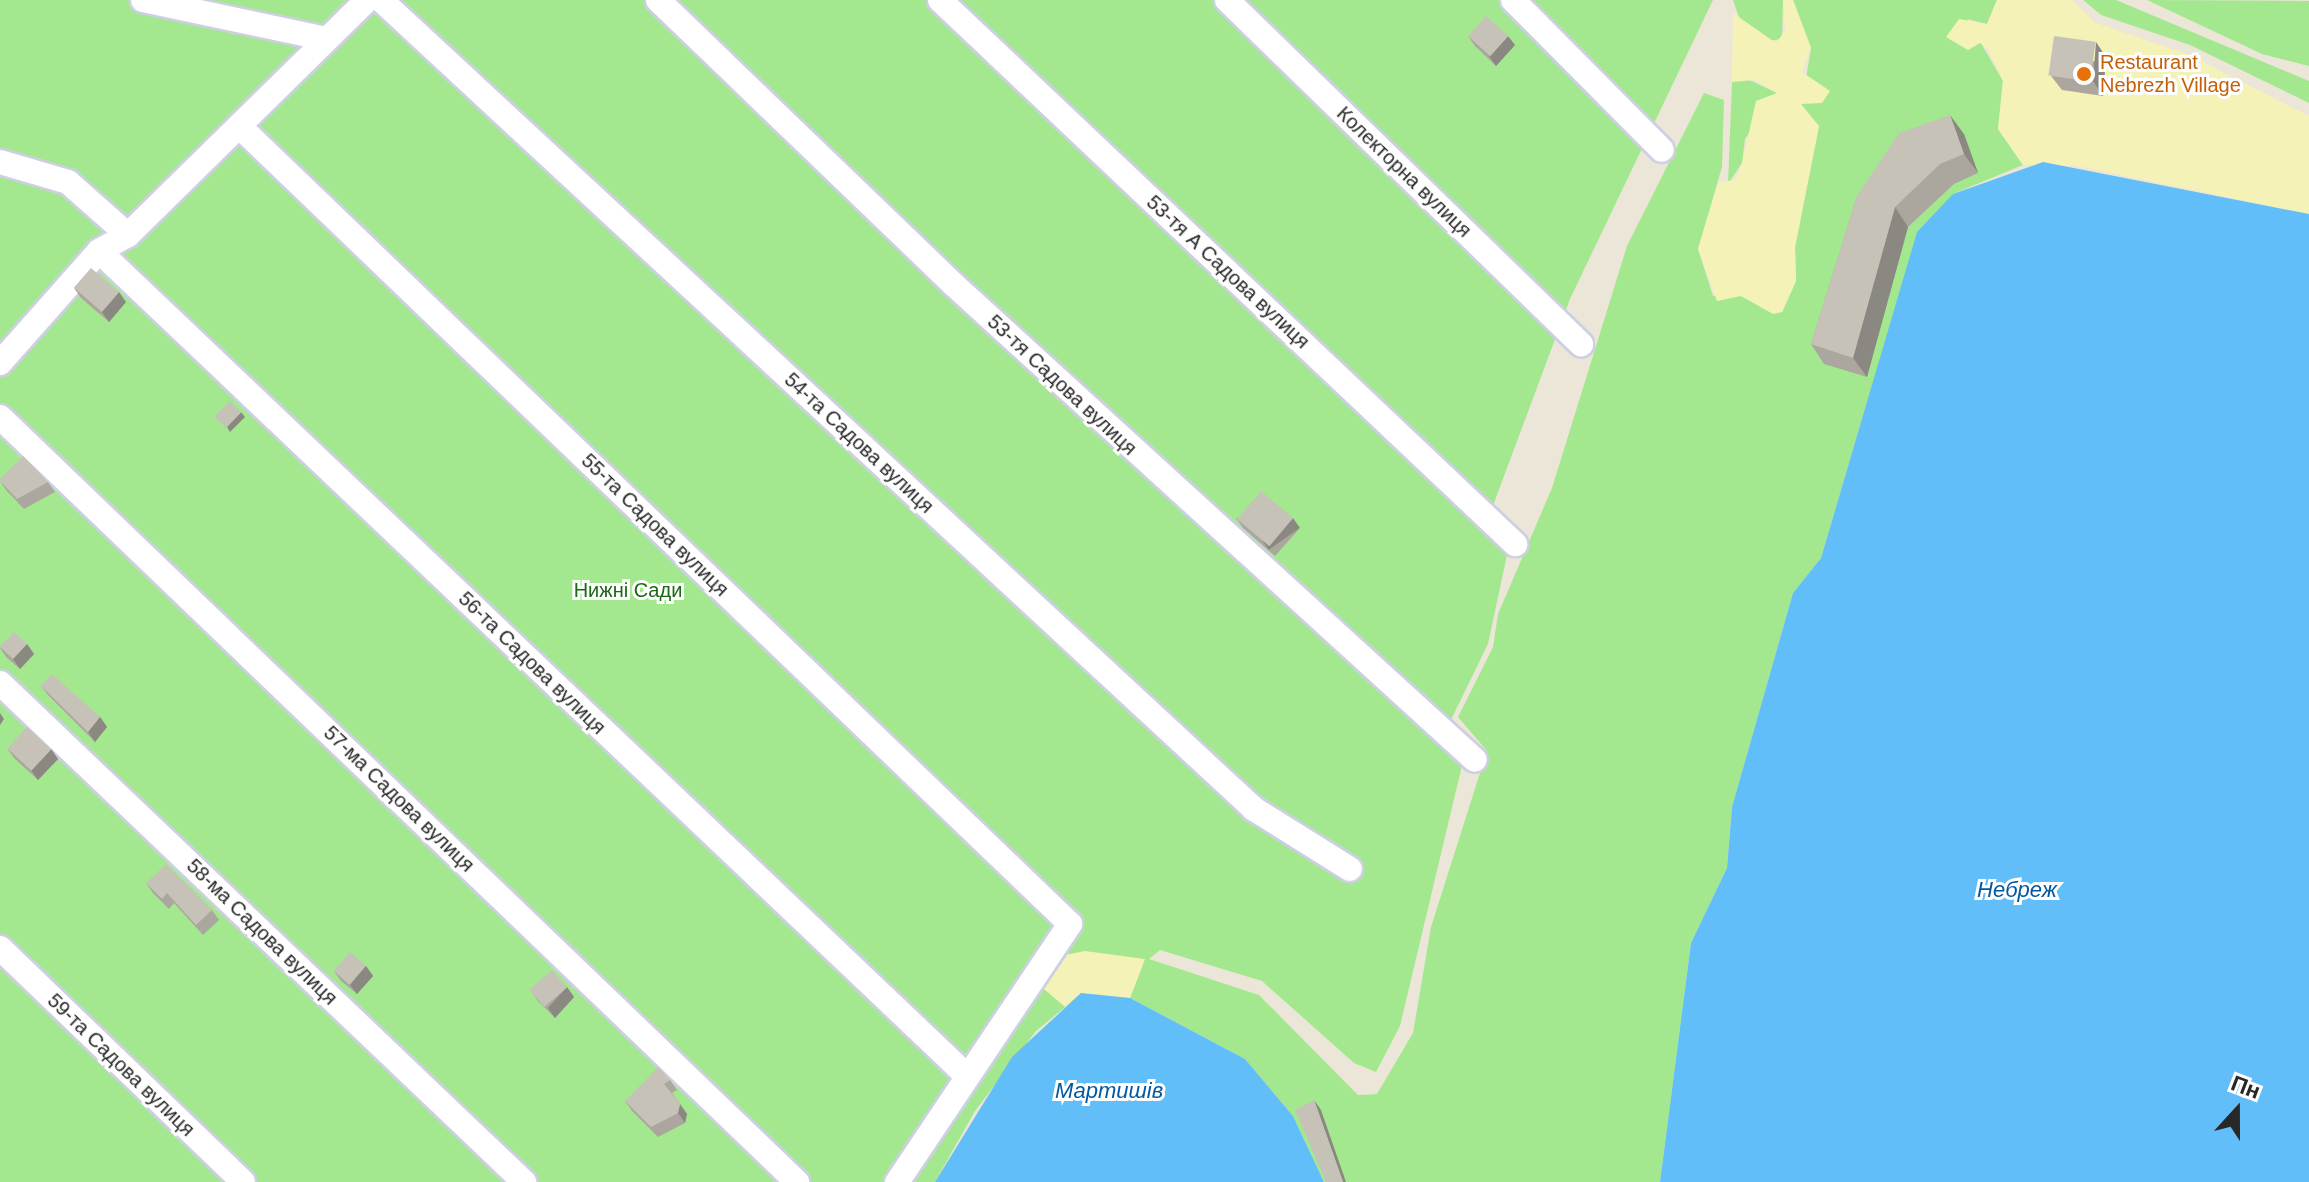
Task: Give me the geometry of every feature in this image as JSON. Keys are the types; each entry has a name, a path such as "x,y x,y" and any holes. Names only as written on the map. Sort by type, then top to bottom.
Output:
{"street":[{"path":"143,0 326,39"},
{"path":"2,358 99,251 128,235 367,0"},
{"name":"54-та Садова вулиця","path":"381,0 1254,809 1350,869"},
{"name":"53-тя Садова вулиця","path":"658,0 1012,338 1475,760"},
{"name":"53-тя А Садова вулиця","path":"940,0 1515,544"},
{"name":"Колекторна вулиця","path":"1227,0 1581,344"},
{"path":"1513,0 1662,150"},
{"name":"55-та Садова вулиця","path":"239,126 1070,924 965,1074"},
{"path":"0,162 68,182 128,235"},
{"name":"56-та Садова вулиця","path":"99,251 965,1074"},
{"name":"57-ма Садова вулиця","path":"0,417 797,1182"},
{"name":"58-ма Садова вулиця","path":"0,683 524,1182"},
{"name":"59-та Садова вулиця","path":"0,948 243,1182"},
{"path":"897,1182 965,1074"}],"green space":[{"name":"Нижні Сади","path":"0,0 1713,0 1570,299 1494,503 1507,555 1488,644 1447,728 1464,757 1400,1026 1376,1072 1354,1063 1262,981 1160,950 1149,959 1259,995 1358,1095 1377,1094 1413,1033 1431,927 1487,751 1458,717 1493,647 1498,614 1552,488 1627,246 1704,93 1724,100 1722,167 1698,249 1713,296 1741,296 1782,312 1796,281 1795,247 1819,126 1801,108 1811,48 1793,0 1997,0 1987,24 1967,19 2003,81 1998,129 2023,165 1953,194 1865,409 1821,558 1793,593 1732,807 1727,868 1691,943 1660,1182 1324,1182 1293,1116 1245,1059 1130,998 1143,964 1081,994 1036,1031 975,1111 935,1182 0,1182"},
{"path":"1733,0 1783,0 1782,39 1768,41 1741,23"},
{"path":"2083,0 2116,0 2309,81 2309,103 2190,45 2101,15"},
{"path":"2147,0 2309,1 2309,66 2262,54"},
{"path":"1743,77 1777,93 1745,139 1742,163 1728,184 1732,82"}],"sand":[{"path":"1783,0 1793,0 1811,48 1802,72 1830,91 1822,103 1801,104 1819,126 1795,247 1796,281 1782,312 1773,314 1741,296 1717,301 1698,249 1718,183 1735,180 1742,163 1756,101 1777,93 1755,80 1732,82 1733,13 1776,43 1785,31"},
{"path":"1997,0 2071,0 2096,23 2187,54 2309,116 2309,214 2077,166 2023,165 1998,129 2003,81 1988,49 1980,43 1968,50 1946,37 1959,19 1987,24"},
{"path":"1085,951 1145,959 1130,998 1081,993 1065,1007 1037,983 1065,955"}],"water":[{"name":"Небреж","path":"2043,162 2309,214 2309,1182 1660,1182 1691,943 1727,868 1732,807 1793,593 1821,558 1917,232 1953,194"},
{"name":"Мартишів","path":"1081,993 1130,998 1245,1059 1293,1116 1324,1182 935,1182 1012,1057"}],"building":[{"path":"1486,16 1508,36 1490,56 1468,36"},
{"path":"2054,36 2096,42 2090,81 2048,76"},
{"path":"1950,115 1964,154 1940,164 1895,207 1853,358 1811,344 1857,196 1899,133"},
{"path":"91,268 119,292 102,312 74,288"},
{"path":"230,401 241,412 226,428 214,417"},
{"path":"23,456 48,482 17,499 0,479"},
{"path":"1261,491 1293,518 1269,546 1237,519"},
{"path":"14,632 27,644 13,659 0,646"},
{"path":"52,674 100,717 88,732 41,686"},
{"path":"27,727 51,750 31,771 7,748"},
{"path":"166,864 212,910 196,925 167,893 162,899 146,883"},
{"path":"350,952 366,966 349,985 334,971"},
{"path":"552,970 567,987 544,1007 529,990"},
{"path":"658,1067 670,1080 664,1084 680,1104 678,1113 651,1127 625,1101"},
{"path":"1314,1100 1343,1182 1326,1182 1295,1110"}],"place":[{"name":"Restaurant Nebrezh Village","path":"2084,74"}]}
